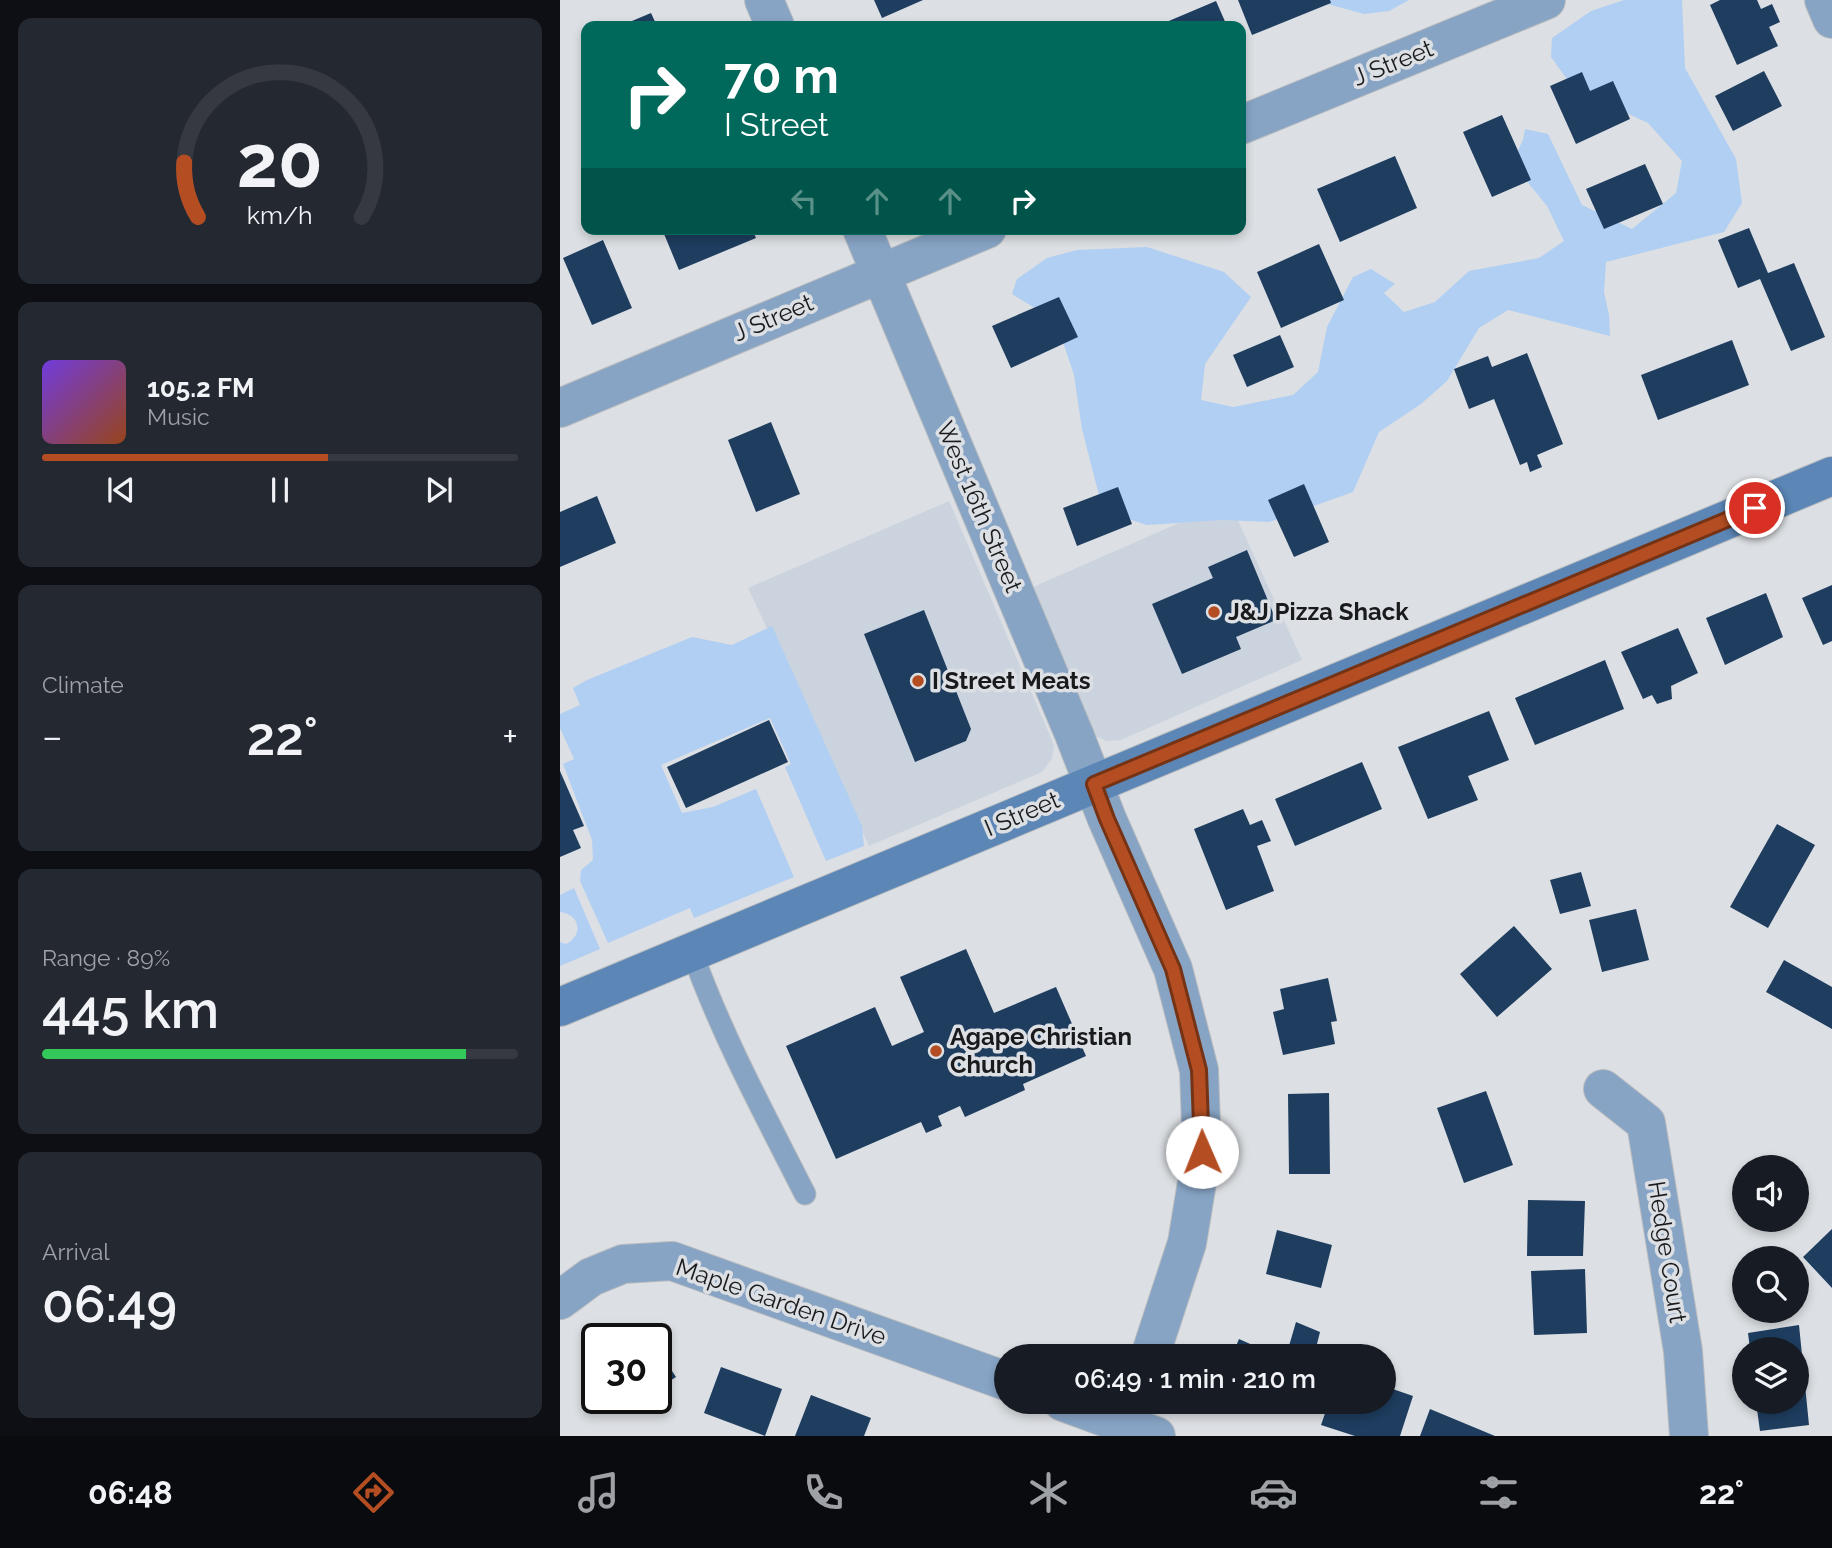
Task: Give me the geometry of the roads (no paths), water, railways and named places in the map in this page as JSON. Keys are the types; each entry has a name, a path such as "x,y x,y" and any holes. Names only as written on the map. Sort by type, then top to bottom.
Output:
{"street":[{"path":"764,0 773,21"},
{"name":"J Street","path":"1246,123 1546,0"},
{"path":"1824,0 1832,19"},
{"name":"West 16th Street","path":"865,235 1107,819 1173,969 1199,1070 1202,1152 1189,1230 1154,1344"},
{"name":"J Street","path":"560,408 973,235"},
{"name":"I Street","path":"560,1007 1832,475"},
{"name":"Hedge Court","path":"1603,1089 1646,1123 1682,1351 1689,1436"},
{"name":"Maple Garden Drive","path":"560,1300 591,1277 623,1264 672,1261 994,1377"},
{"path":"1101,1414 1135,1425"}],"lane":[{"path":"692,951 704,985 741,1067 805,1195"}],"place":[{"name":"J&J Pizza Shack","path":"1214,612"},
{"name":"I Street Meats","path":"918,681"},
{"name":"Agape Christian Church","path":"936,1051"}]}
